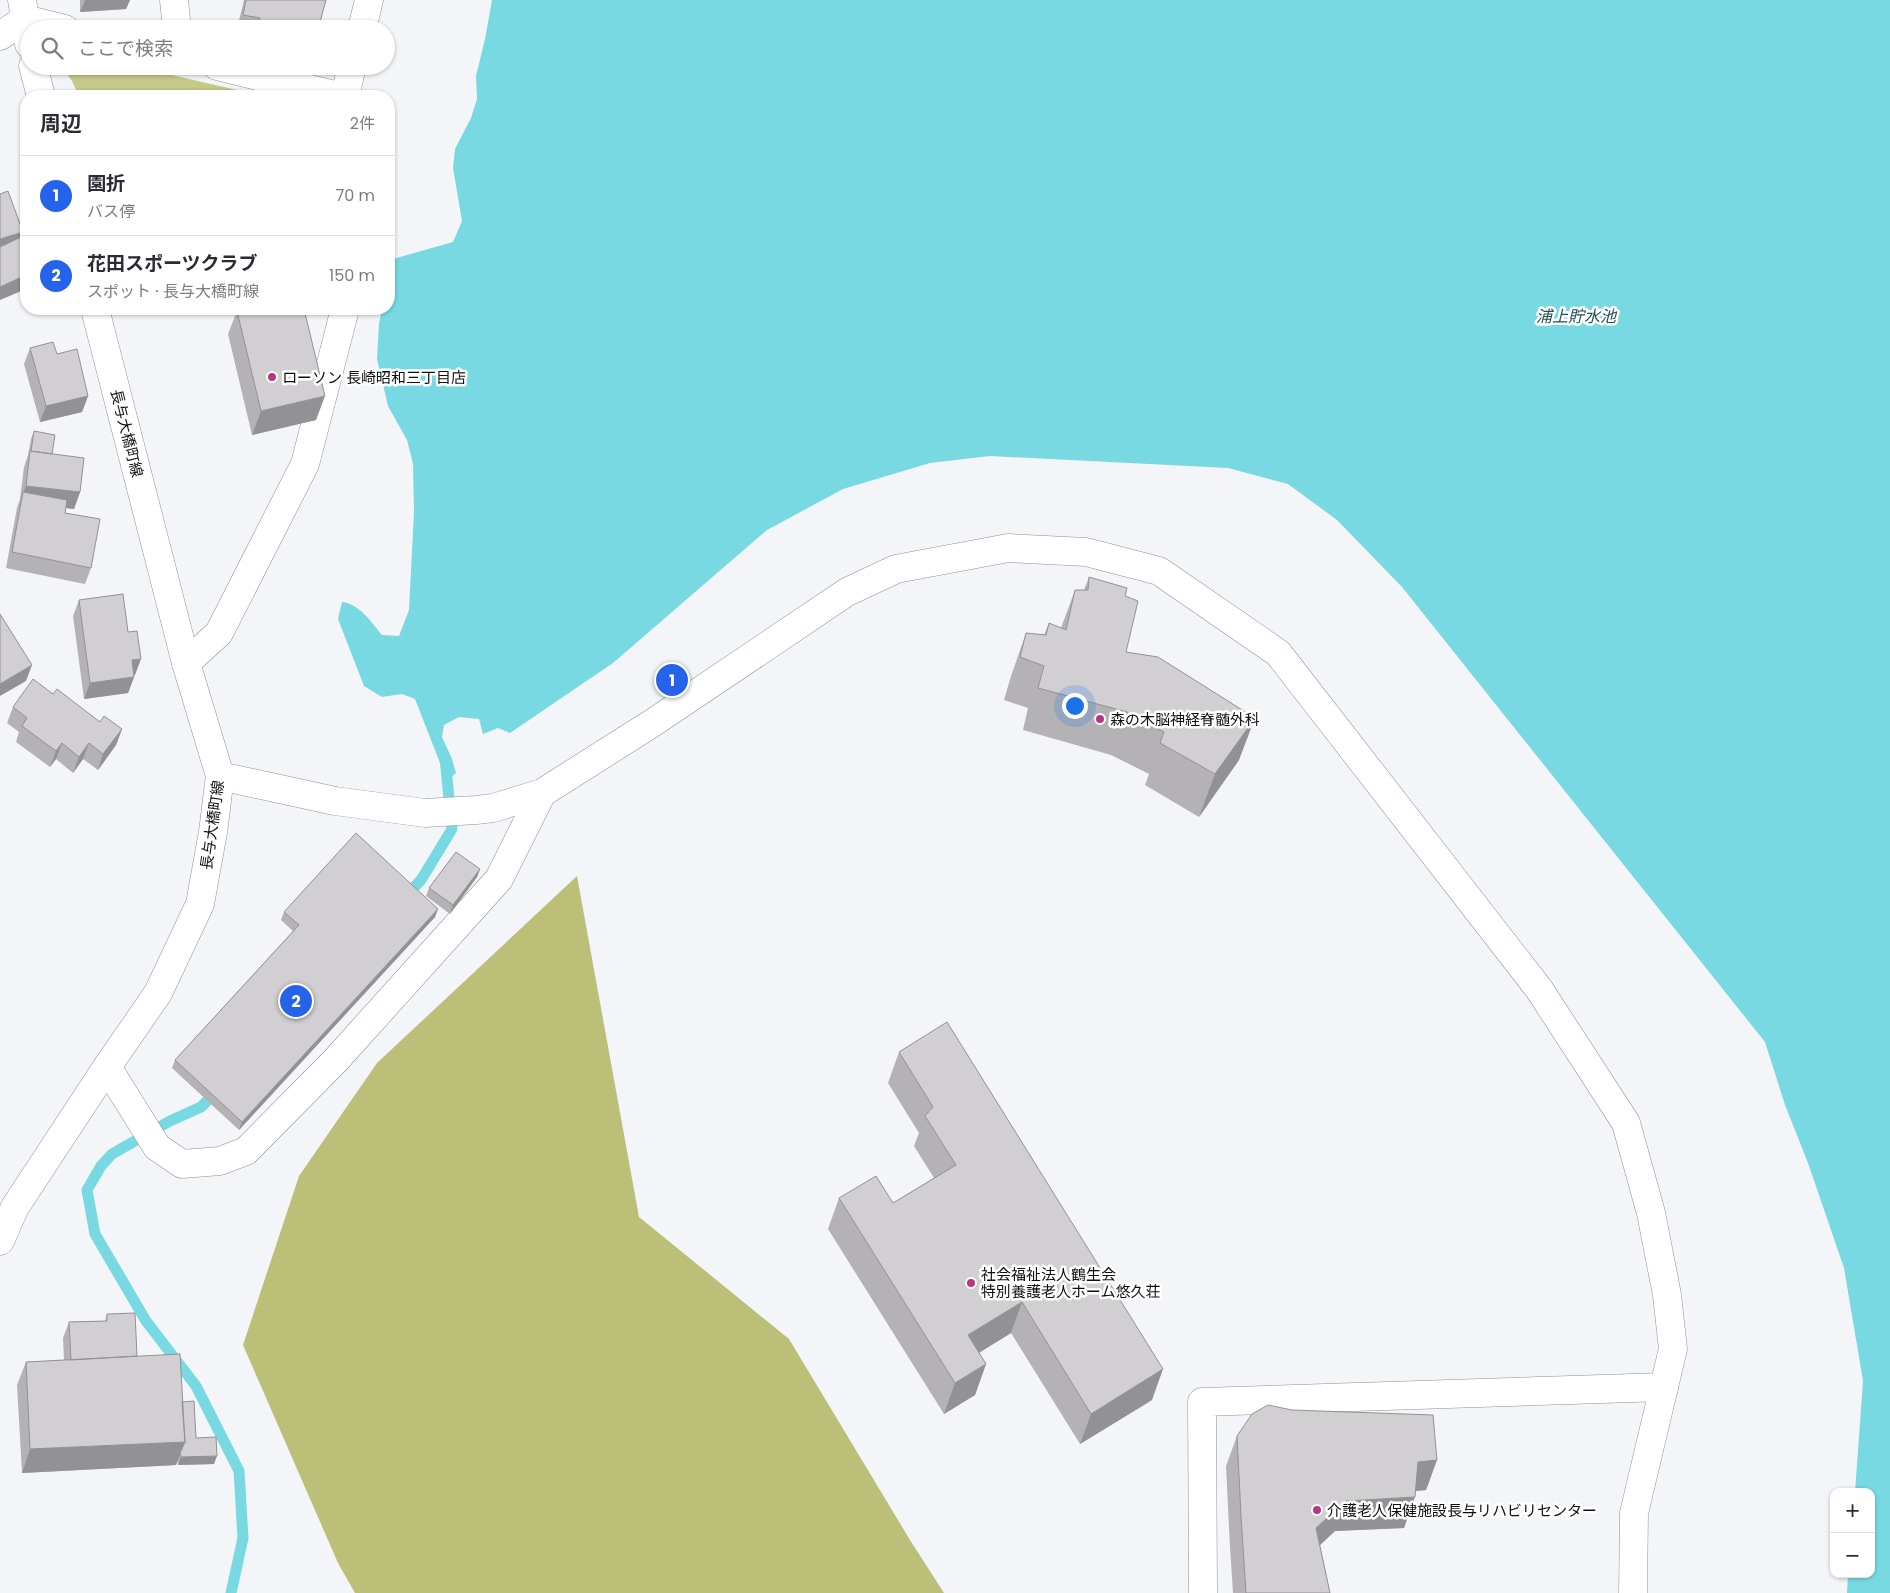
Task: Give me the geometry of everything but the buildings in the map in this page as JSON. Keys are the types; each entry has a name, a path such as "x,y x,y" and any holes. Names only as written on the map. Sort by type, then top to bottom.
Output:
{"street":[{"path":"174,0 176,20"},
{"path":"364,20 369,0"},
{"path":"0,36 20,24"},
{"path":"35,75 39,90"},
{"path":"254,75 315,90"},
{"path":"346,90 350,75"},
{"name":"長与大橋町線","path":"0,1241 15,1207 158,992 200,904 213,832 220,776 186,663 97,315"},
{"path":"186,663 219,633 305,464 343,315"},
{"path":"220,776 334,801 425,812 493,808 542,793 654,722 847,592 896,569 1008,548 1086,552 1159,571 1278,652 1539,988 1626,1123 1651,1213 1667,1295 1673,1350 1634,1513 1633,1593"},
{"path":"107,1066 157,1147 182,1164 220,1161 246,1151 336,1061 499,879 542,793"},
{"path":"1202,1593 1202,1402 1664,1387"}],"green space":[{"path":"68,75 172,75 238,90 76,90"},
{"path":"577,876 639,1217 789,1339 944,1593 355,1593 338,1563 243,1345 299,1176 377,1063"}],"water":[{"name":"浦上貯水池","path":"492,0 1890,0 1890,1593 1847,1593 1848,1578 1875,1578 1875,1488 1855,1488 1863,1381 1844,1268 1808,1163 1785,1105 1765,1042 1402,587 1337,520 1288,484 1228,468 990,456 930,463 843,489 767,530 613,663 510,733 498,728 483,734 479,719 459,717 444,725 442,737 456,773 451,777 442,768 415,699 402,694 382,697 364,686 338,619 342,602 348,603 360,610 382,635 399,636 409,610 414,512 413,464 407,440 388,406 377,359 379,324 381,315 395,315 395,258 453,242 462,221 453,168 455,149 471,118 477,99 476,76"}],"waterway":[{"path":"405,897 421,880 452,829 445,758"},
{"path":"216,1092 201,1107 170,1121 112,1154 101,1166 87,1190 95,1234 146,1321 196,1386 239,1471 243,1538 231,1593"}],"place":[{"name":"ローソン 長崎昭和三丁目店","path":"272,377"},
{"name":"園折","path":"672,680"},
{"name":"森の木脳神経脊髄外科","path":"1100,719"},
{"name":"花田スポーツクラブ","path":"296,1001"},
{"name":"社会福祉法人鶴生会 特別養護老人ホーム悠久荘","path":"971,1283"},
{"name":"介護老人保健施設長与リハビリセンター","path":"1317,1510"}]}
